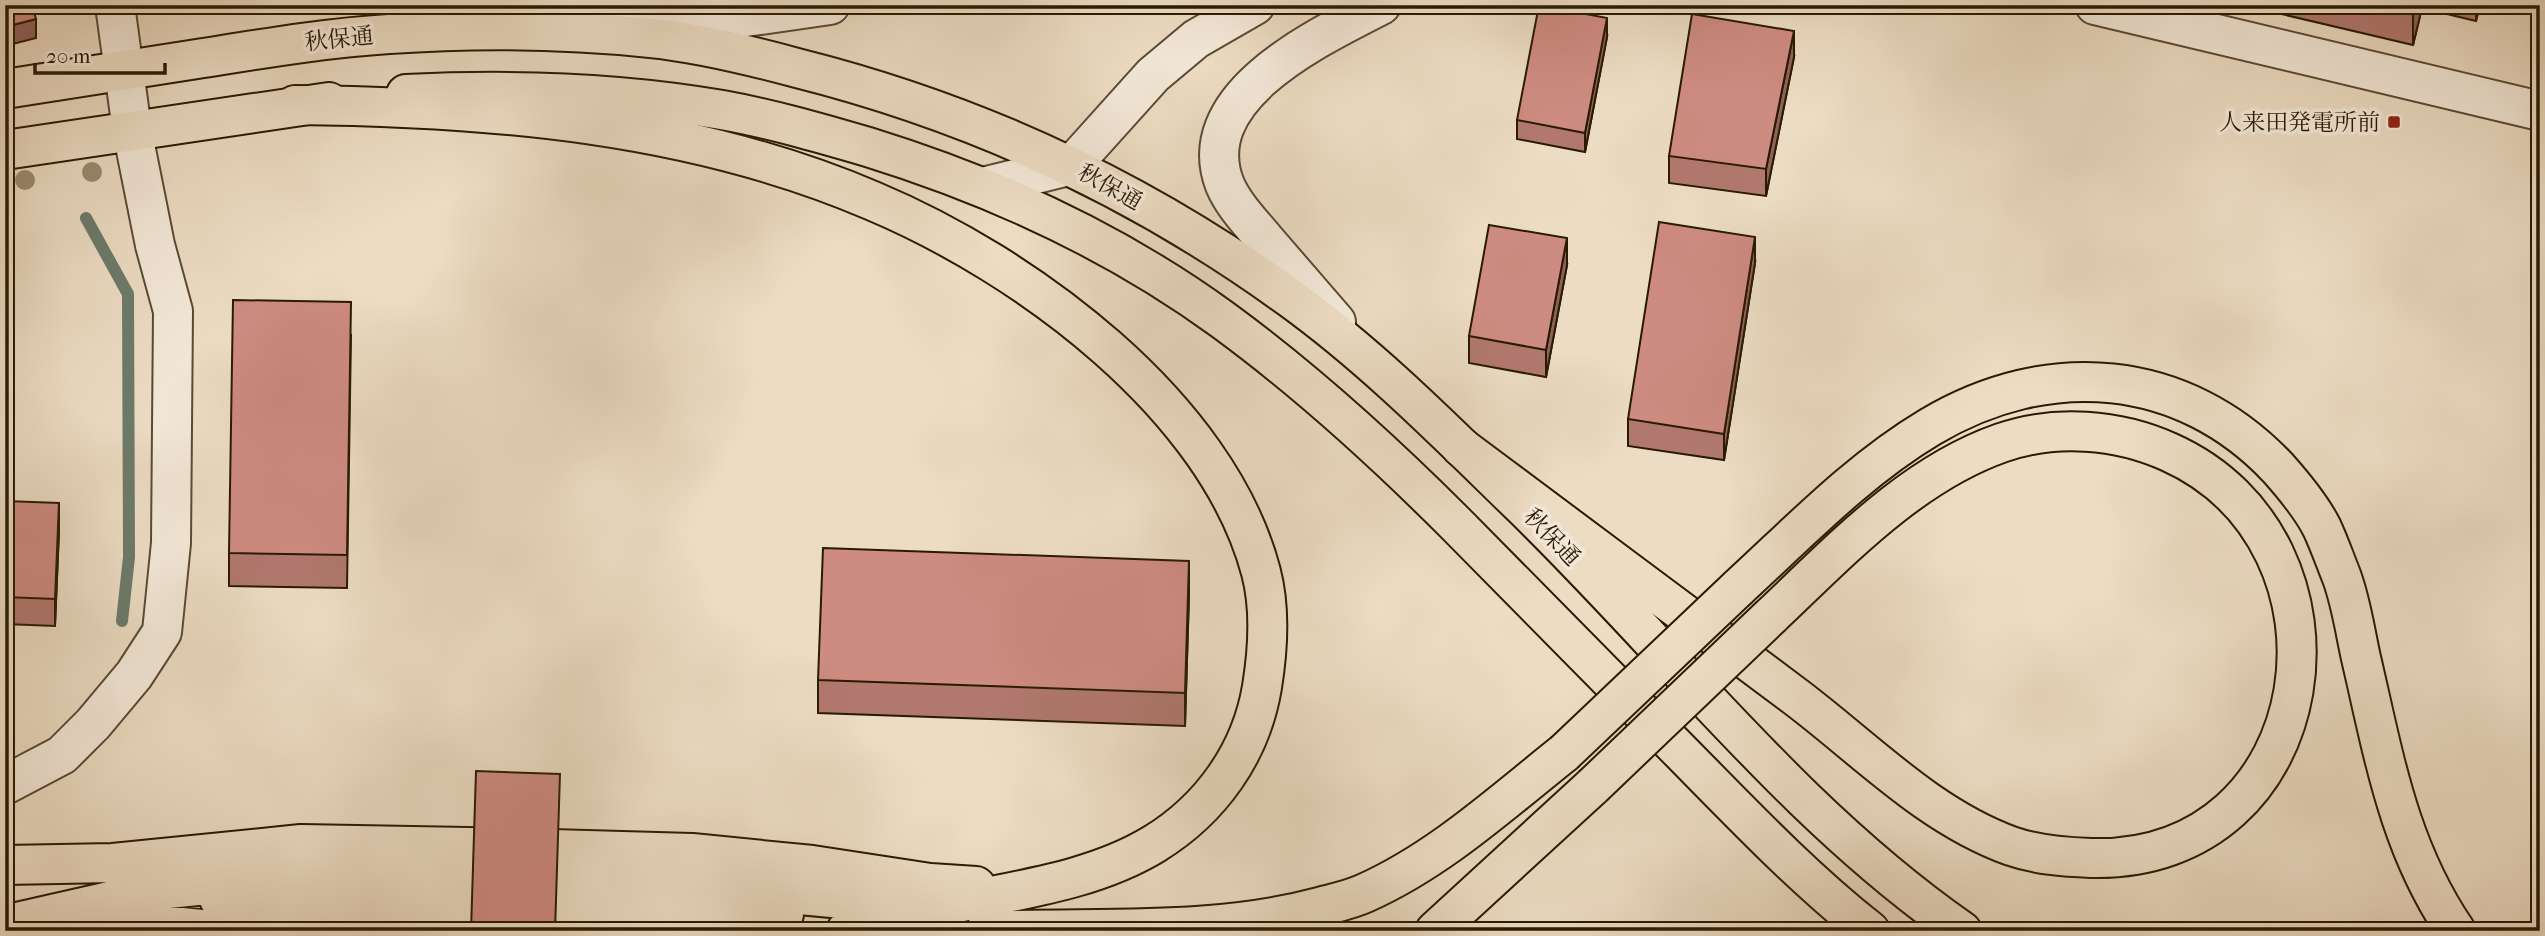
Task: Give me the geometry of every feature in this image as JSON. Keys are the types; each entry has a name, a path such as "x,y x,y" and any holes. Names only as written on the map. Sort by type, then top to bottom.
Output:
{"highway":[{"name":"秋保通","path":"5,89 308,42 391,34 566,31 657,39 748,55 835,77 920,103 997,132 1072,165 1222,252 1290,298 1367,359 1524,508 1737,732 1810,803 1878,866 1962,931"},
{"path":"5,150 295,105 386,95 472,91 556,93 722,110 809,130 983,187 1071,227 1147,271 1221,318 1293,375 1370,442 1450,518 1765,838 1870,931"},
{"path":"295,105 387,106 552,119 635,132 718,149 801,173 898,212 1013,274 1077,321 1135,373 1189,434 1224,484 1249,531 1263,577 1268,626 1258,713 1240,755 1216,792 1185,822 1153,845 1114,863 1073,878 935,908 846,931"},
{"path":"985,931 1174,928 1238,923 1300,912 1362,895 1412,870 1564,753 1738,588 1881,460 1931,427 1979,403 2030,388 2082,382 2131,384 2177,397 2220,418 2258,447 2294,486 2322,527 2342,578 2396,805 2414,857 2437,903 2456,931"},
{"path":"1435,931 1592,786 1771,616 1861,531 1909,493 1956,464 2003,442 2054,432 2106,432 2149,442 2193,463 2231,492 2261,527 2282,568 2294,609 2298,653 2293,698 2281,739 2259,778 2234,808 2200,835 2162,850 2111,858 2060,857 2014,847 1973,829 1919,797 1800,700 1461,447"},
{"path":"5,865 113,863 300,844 692,853 811,865 930,883 1031,888"},
{"path":"11,923 158,890 300,844"},
{"path":"811,865 935,908"},
{"path":"5,872 158,890 299,876 692,886 935,908 1058,928"},
{"path":"158,890 267,931"},
{"path":"11,923 142,923 221,931"}],"street":[{"path":"5,785 62,755 135,675 162,632 171,543 173,311 155,245 132,130 116,5"},
{"path":"469,32 746,16 830,5"},
{"path":"983,187 1072,165 1153,75 1196,39 1255,5"},
{"path":"1367,359 1239,209 1225,185 1219,157 1223,131 1232,109 1252,86 1331,31 1381,5"},
{"path":"2095,5 2540,111"}],"building":[{"path":"5,5 32,5 36,19 5,27"},
{"path":"1539,5 1607,18 1585,133 1517,120"},
{"path":"2383,5 2415,5 2413,12"},
{"path":"1692,14 1794,31 1766,169 1669,156"},
{"path":"1659,222 1755,237 1724,434 1628,419"},
{"path":"1489,225 1567,238 1546,350 1469,336"},
{"path":"233,300 351,302 347,555 229,553"},
{"path":"5,501 59,503 55,599 5,597"},
{"path":"823,548 1189,561 1185,693 818,680"},
{"path":"476,771 560,774 555,931 471,931"}],"waterway":[{"path":"86,218 128,294 129,557 122,621"}],"place":[{"name":"人来田発電所前","path":"2394,122"}]}
